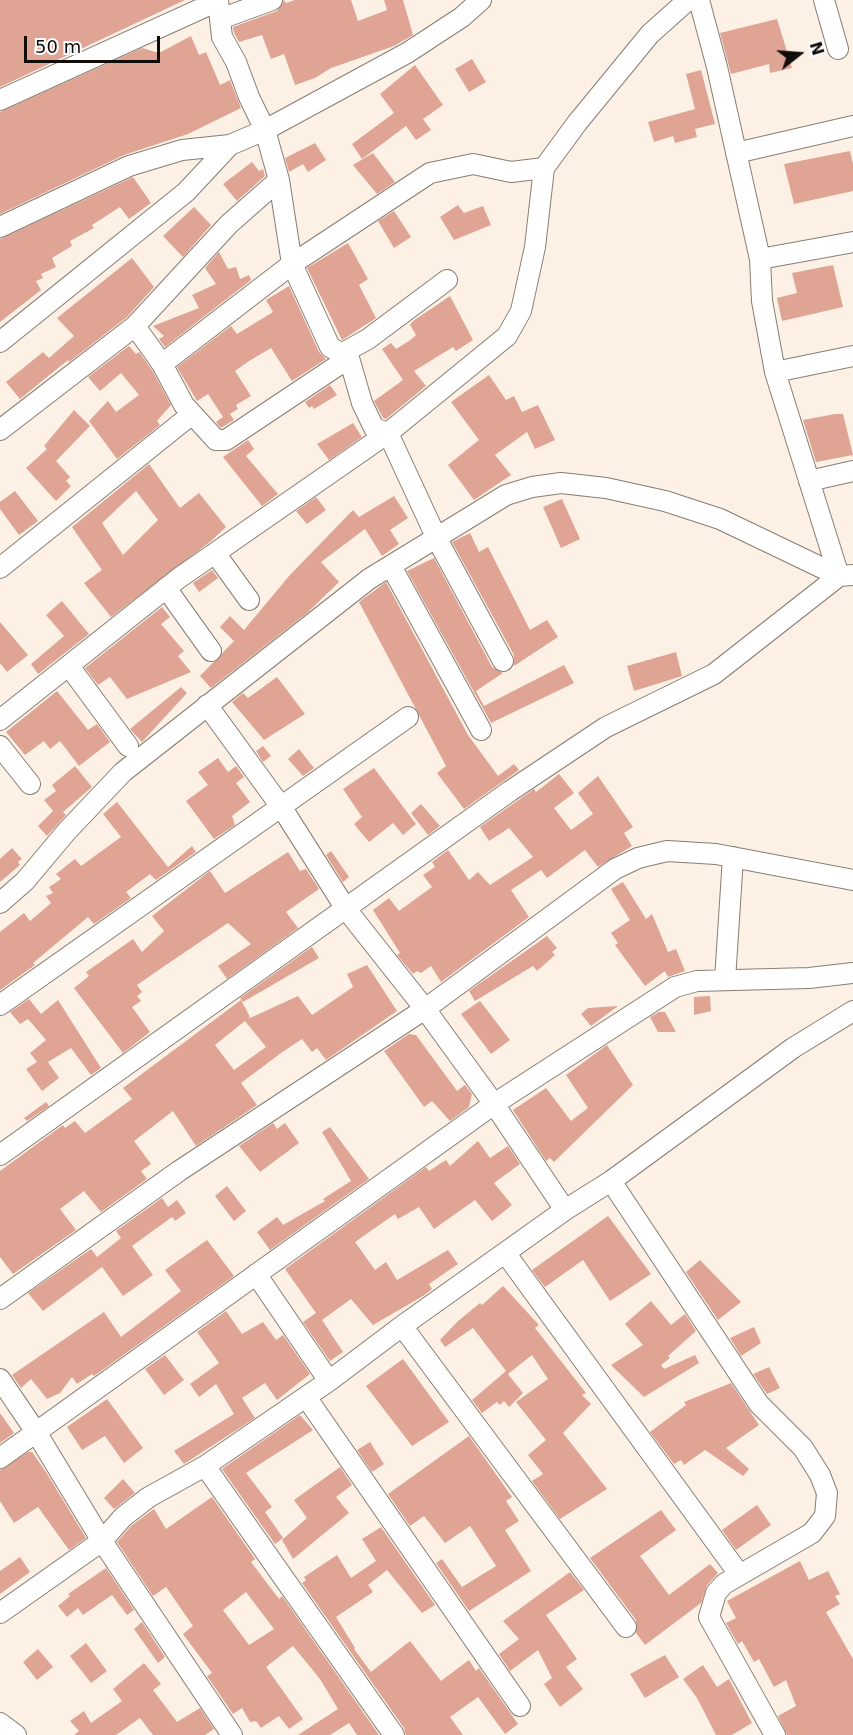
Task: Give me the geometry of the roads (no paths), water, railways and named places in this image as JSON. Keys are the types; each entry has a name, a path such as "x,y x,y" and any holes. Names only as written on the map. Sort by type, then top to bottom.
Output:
{"street":[{"path":"0,100 219,7 272,0"},
{"path":"0,227 129,166 182,150 230,145 265,130 407,53 482,0"},
{"path":"0,720 166,588 388,434 507,336 521,311 535,246 544,168 577,123 644,41 687,0"},
{"path":"699,0 760,259 762,301 775,372 809,481 846,576"},
{"path":"824,0 838,49"},
{"path":"219,7 222,37 236,62 265,130 279,180 292,264 330,347 345,356 374,428 388,434 437,538 503,661"},
{"path":"736,153 853,126"},
{"path":"0,342 186,192 230,145"},
{"path":"162,364 292,264 430,173 473,164 511,172 544,168"},
{"path":"0,430 135,326 229,224 279,180"},
{"path":"760,259 853,242"},
{"path":"135,326 162,364 178,396 192,415 216,440 226,440 447,280"},
{"path":"775,372 853,356"},
{"path":"0,568 192,415"},
{"path":"809,481 853,471"},
{"path":"0,903 26,881 67,831 123,772 369,579 506,495 532,487 561,483 665,501 720,519 846,576"},
{"path":"215,553 249,600"},
{"path":"391,566 481,730"},
{"path":"0,1155 510,791 606,727 714,674 846,576"},
{"path":"166,588 211,651"},
{"path":"69,666 129,746"},
{"path":"207,705 282,808 346,909 425,1009 494,1104 565,1210"},
{"path":"0,1005 408,717"},
{"path":"0,746 30,784"},
{"path":"0,1299 179,1171 425,1009 615,869 638,858 667,851 734,857 853,880"},
{"path":"725,980 734,857"},
{"path":"0,1458 494,1104 675,987 697,981 809,978 853,973"},
{"path":"0,1613 102,1541 123,1517 149,1497 205,1466 306,1397 402,1326 565,1210 611,1181 794,1048 853,1011"},
{"path":"611,1181 759,1404 802,1448 820,1475 827,1493 825,1516 812,1533 740,1574 716,1593 709,1617 775,1735"},
{"path":"506,1254 740,1574"},
{"path":"256,1274 329,1381"},
{"path":"402,1326 626,1627"},
{"path":"0,1378 36,1432 102,1541 232,1735"},
{"path":"306,1397 520,1706"},
{"path":"205,1466 394,1735"},
{"path":"0,1723 16,1735"}]}
